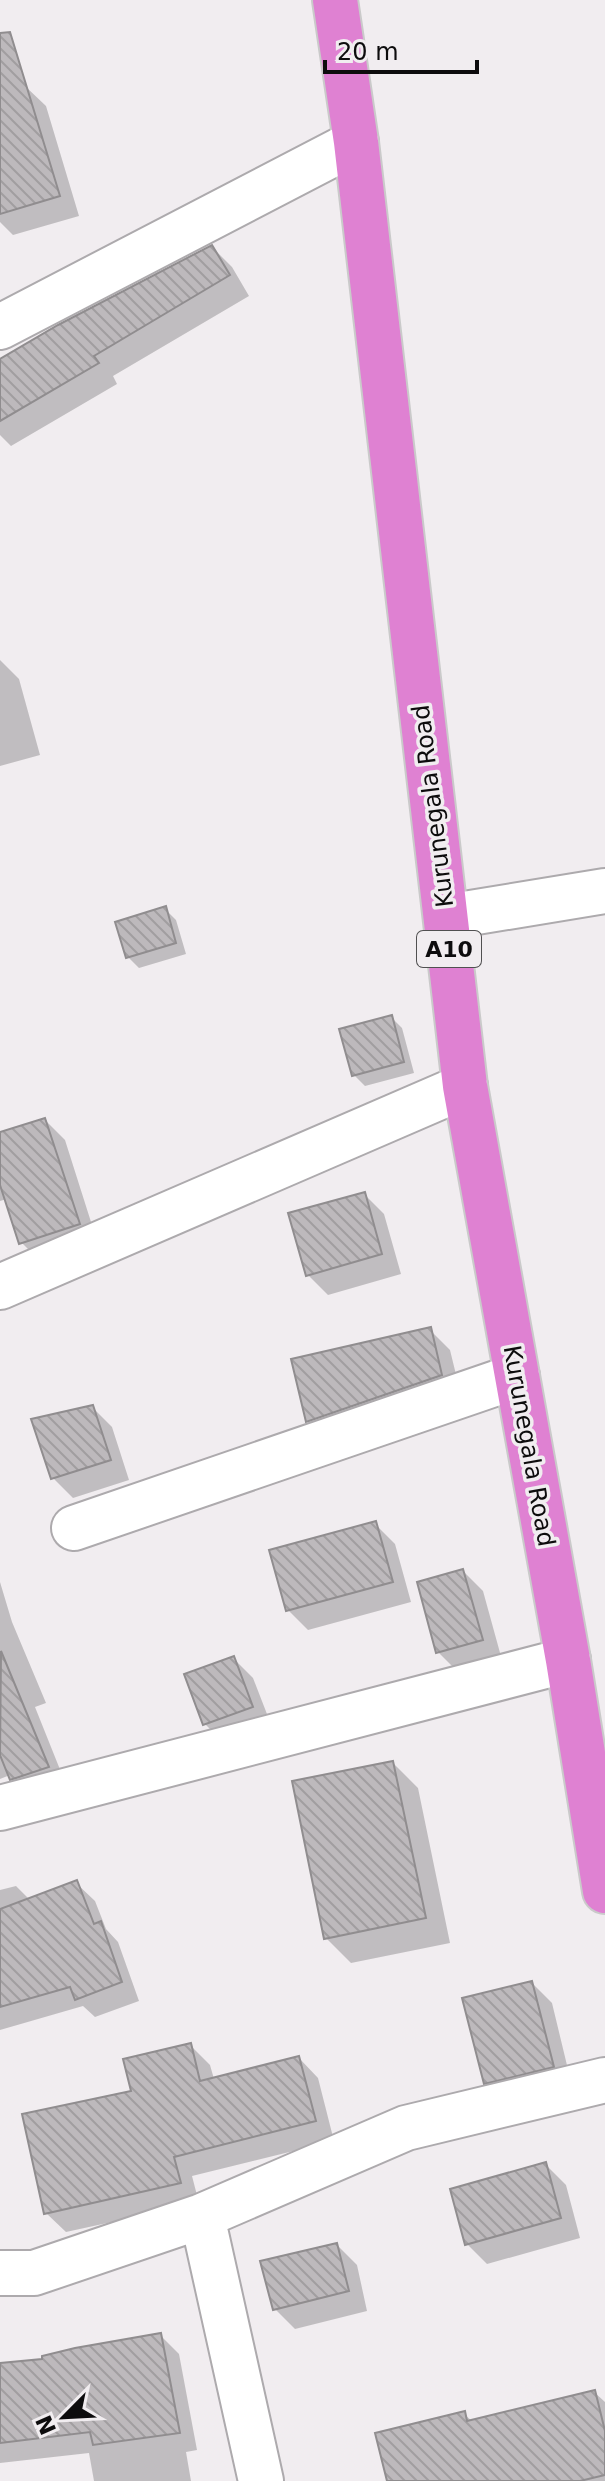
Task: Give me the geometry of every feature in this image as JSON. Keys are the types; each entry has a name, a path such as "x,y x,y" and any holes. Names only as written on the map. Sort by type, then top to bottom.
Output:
{"highway":[{"name":"Kurunegala Road","path":"335,0 356,142 465,1086 568,1660 605,1891"}],"street":[{"path":"0,327 356,142"},
{"path":"446,917 605,891"},
{"path":"0,1287 465,1086"},
{"path":"74,1528 517,1376"},
{"path":"0,1808 568,1660"},
{"path":"0,2273 34,2273 202,2216 406,2128 605,2080"},
{"path":"202,2216 261,2481"}],"building":[{"path":"10,32 60,196 0,214 0,33"},
{"path":"212,245 230,275 94,356 99,363 0,421 0,359 58,325"},
{"path":"166,906 176,943 126,958 115,922"},
{"path":"392,1015 404,1062 352,1076 339,1029"},
{"path":"45,1118 80,1224 19,1244 0,1185 0,1132"},
{"path":"365,1192 382,1254 306,1276 288,1213"},
{"path":"431,1327 442,1375 306,1422 291,1359"},
{"path":"93,1405 111,1460 51,1479 31,1419"},
{"path":"376,1521 393,1582 286,1611 269,1550"},
{"path":"463,1569 483,1640 436,1653 417,1582"},
{"path":"1,1651 49,1767 10,1780 0,1755"},
{"path":"234,1656 253,1707 203,1725 184,1674"},
{"path":"393,1761 426,1918 324,1939 292,1781"},
{"path":"77,1880 94,1924 101,1921 122,1982 75,2000 70,1987 0,2007 0,1909"},
{"path":"532,1981 554,2067 484,2084 462,1998"},
{"path":"191,2043 200,2081 299,2056 316,2121 174,2157 181,2183 44,2214 22,2114 131,2091 123,2059"},
{"path":"546,2162 561,2218 465,2245 450,2189"},
{"path":"337,2243 349,2291 273,2310 260,2261"},
{"path":"161,2333 180,2433 93,2445 90,2432 0,2443 0,2363 42,2359 42,2356 75,2348"},
{"path":"595,2390 605,2431 605,2475 580,2481 387,2481 375,2433 465,2411 467,2421"}]}
